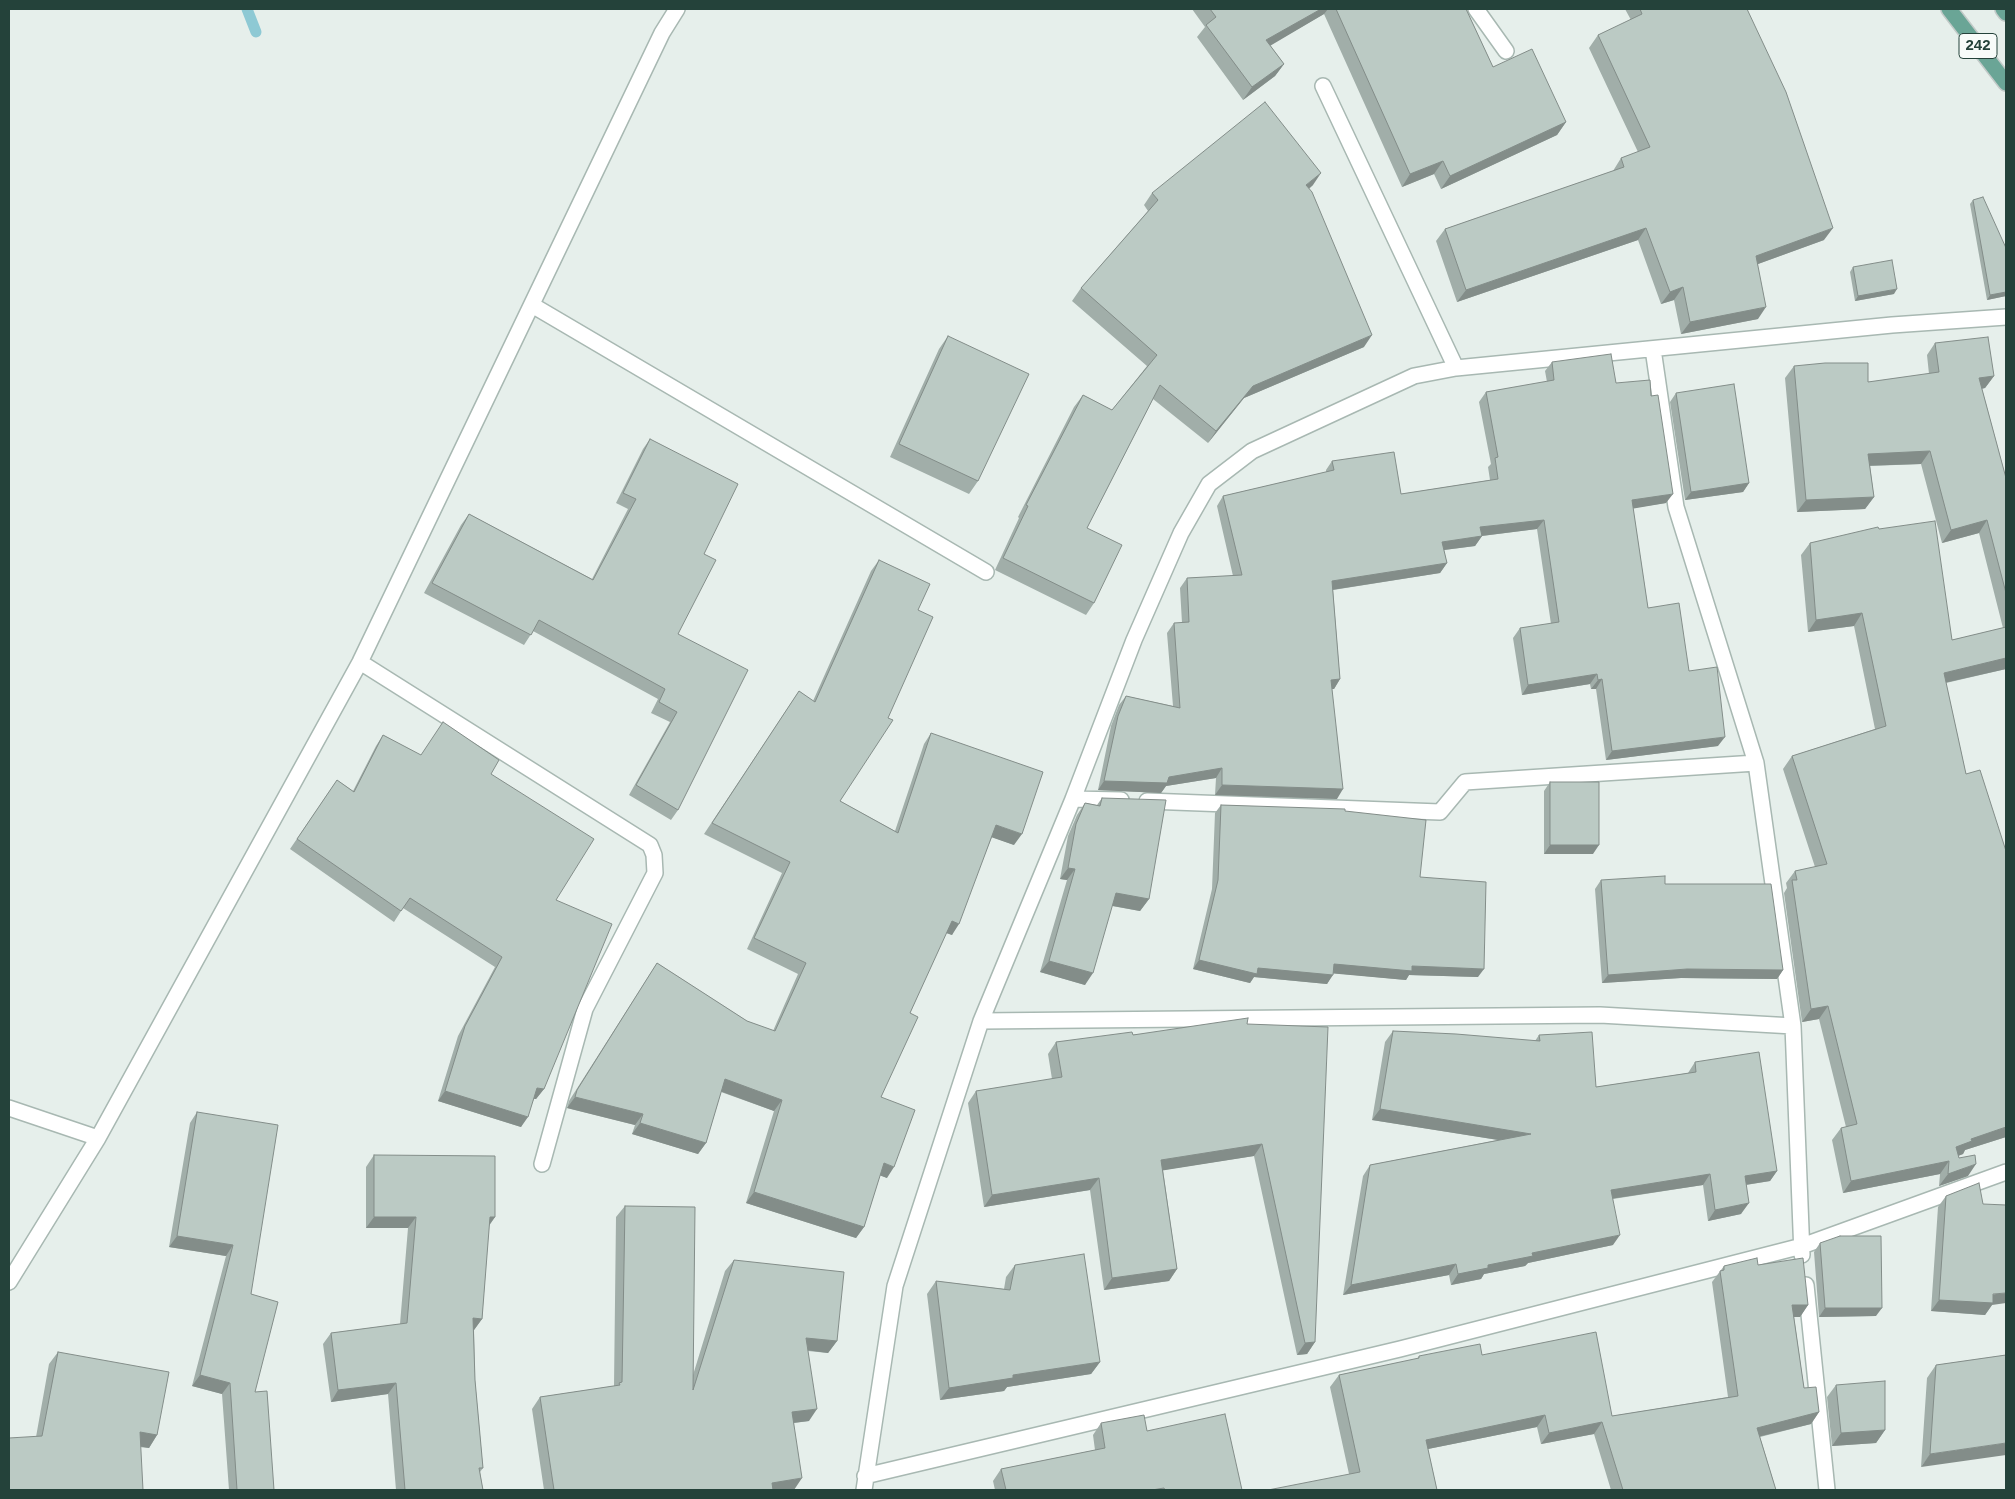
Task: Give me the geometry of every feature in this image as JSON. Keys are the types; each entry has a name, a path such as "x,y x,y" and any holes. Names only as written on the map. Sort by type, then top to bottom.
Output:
{"main road":[{"name":"242","path":"1949,9 2006,83"},
{"path":"2003,9 2006,13"}],"street":[{"path":"9,1282 98,1138 360,662 662,33 676,9"},
{"path":"1476,9 1506,51"},
{"path":"1323,86 1456,368"},
{"path":"532,305 986,572"},
{"path":"2006,317 1892,325 1456,368 1414,376 1252,450 1209,484 1181,533 1134,640 1073,799 981,1021 895,1286 864,1483 1391,1352 1802,1246 2006,1172"},
{"path":"1653,349 1676,507 1756,763 1793,1026 1802,1246 1827,1490"},
{"path":"360,662 650,845 654,855 655,873 585,1009 542,1164"},
{"path":"1073,799 1440,812 1465,782 1756,763"},
{"path":"981,1021 1600,1015 1793,1026"},
{"path":"9,1108 98,1138"}],"building":[{"path":"1210,9 1321,9 1266,40 1284,64 1252,87 1206,25 1216,17"},
{"path":"1336,9 1466,9 1493,67 1532,49 1566,122 1450,176 1443,161 1410,174"},
{"path":"1640,9 1747,9 1786,92 1833,228 1756,256 1766,307 1690,322 1683,287 1670,292 1646,228 1466,290 1445,229 1624,167 1621,158 1650,147 1598,35 1642,14"},
{"path":"1265,102 1321,173 1306,185 1312,192 1372,335 1253,386 1216,431 1160,385 1087,528 1122,545 1094,603 1003,558 1028,506 1026,505 1083,395 1112,410 1157,355 1081,288 1158,200 1152,193"},
{"path":"1983,197 2006,248 2006,292 1990,295 1973,200"},
{"path":"1892,260 1897,289 1858,296 1853,267"},
{"path":"948,336 1029,374 978,481 899,444"},
{"path":"1988,337 1994,376 1979,378 2006,478 2006,593 1987,520 1951,530 1930,451 1868,454 1874,497 1806,500 1794,366 1825,363 1868,363 1868,382 1939,372 1935,343"},
{"path":"1611,354 1616,383 1650,380 1651,396 1658,395 1673,494 1632,500 1648,608 1679,603 1689,671 1717,667 1725,737 1612,751 1602,679 1598,680 1597,674 1528,685 1520,628 1559,622 1544,520 1480,527 1482,536 1442,542 1447,563 1332,581 1340,679 1331,680 1343,789 1222,785 1222,768 1169,777 1167,783 1104,781 1118,716 1126,696 1180,708 1174,623 1189,622 1187,578 1242,575 1223,496 1334,470 1332,461 1394,452 1401,494 1498,479 1495,458 1498,457 1486,392 1554,380 1552,362"},
{"path":"1734,384 1749,483 1691,492 1676,393"},
{"path":"650,439 738,484 704,554 716,560 678,634 748,670 678,810 636,785 677,712 659,702 665,689 539,620 531,635 432,583 469,514 593,580 636,499 623,493"},
{"path":"1935,521 1952,640 2006,627 2006,658 1944,673 1966,774 1980,770 2006,851 2006,1127 1971,1139 1972,1141 1956,1147 1959,1158 1975,1155 1976,1164 1948,1174 1949,1161 1851,1181 1841,1128 1857,1124 1828,1006 1811,1009 1792,880 1797,880 1795,871 1827,864 1792,756 1886,726 1862,613 1816,620 1810,543 1878,527 1879,529"},
{"path":"879,560 930,584 918,610 933,617 888,718 893,720 840,801 898,833 931,733 1043,772 1022,834 996,825 959,924 952,921 910,1013 918,1017 881,1097 915,1110 894,1167 884,1163 864,1227 754,1192 782,1100 725,1079 706,1143 640,1123 643,1114 575,1097 577,1090 657,963 747,1021 775,1031 806,963 754,938 790,862 712,823 799,691 815,702"},
{"path":"443,722 499,760 491,774 594,839 556,900 612,924 544,1089 537,1088 528,1117 445,1091 465,1026 502,957 410,898 401,911 297,839 337,780 354,792 383,735 421,755"},
{"path":"1550,782 1599,782 1599,845 1550,845"},
{"path":"1102,798 1166,800 1149,899 1116,893 1093,973 1049,961 1075,869 1068,868 1076,824 1085,803 1100,806"},
{"path":"1221,805 1345,809 1345,811 1426,820 1420,877 1486,882 1484,969 1412,966 1412,971 1334,964 1333,975 1258,968 1257,974 1199,960 1218,880"},
{"path":"1665,876 1665,884 1771,884 1783,970 1687,969 1608,975 1601,880"},
{"path":"1248,1018 1247,1024 1328,1027 1315,1342 1305,1343 1262,1144 1161,1160 1177,1269 1112,1278 1099,1178 992,1195 976,1091 1062,1077 1056,1042 1132,1032 1133,1035"},
{"path":"1393,1031 1540,1041 1539,1035 1592,1032 1596,1087 1696,1072 1695,1062 1759,1052 1777,1171 1745,1176 1749,1203 1715,1210 1710,1174 1611,1190 1620,1235 1532,1253 1533,1256 1488,1265 1488,1268 1458,1274 1456,1264 1351,1285 1370,1165 1531,1134 1380,1109"},
{"path":"197,1112 278,1125 251,1294 278,1302 255,1392 267,1391 274,1490 237,1490 230,1383 200,1375 233,1245 177,1236"},
{"path":"374,1155 495,1156 495,1217 490,1217 482,1319 473,1318 475,1380 483,1468 479,1468 483,1490 405,1490 396,1383 338,1390 331,1333 407,1323 416,1217 374,1217"},
{"path":"1979,1183 1983,1204 2006,1205 2006,1293 1993,1294 1993,1303 1939,1300 1946,1196"},
{"path":"625,1206 695,1207 693,1390 734,1260 844,1272 837,1341 806,1338 817,1409 792,1412 802,1478 772,1483 773,1490 554,1490 540,1397 620,1385 619,1383 622,1382"},
{"path":"1840,1236 1881,1236 1882,1308 1825,1308 1820,1243"},
{"path":"1084,1254 1100,1362 1013,1375 1013,1378 949,1388 936,1281 1010,1290 1015,1265"},
{"path":"1757,1258 1758,1265 1803,1258 1808,1305 1792,1305 1804,1388 1816,1387 1819,1412 1757,1428 1776,1490 1623,1490 1602,1422 1549,1433 1545,1415 1426,1440 1437,1490 1268,1490 1360,1472 1339,1375 1419,1358 1419,1356 1480,1344 1482,1355 1596,1332 1612,1416 1738,1396 1720,1271 1724,1270 1724,1266"},
{"path":"58,1352 169,1372 157,1435 140,1432 143,1490 9,1490 9,1438 42,1436"},
{"path":"2006,1355 2006,1443 1930,1454 1936,1365"},
{"path":"1885,1381 1885,1430 1841,1433 1836,1385"},
{"path":"1225,1414 1242,1490 1165,1490 1164,1488 1152,1490 1006,1490 1001,1469 1105,1448 1101,1423 1144,1415 1147,1431"}],"waterway":[{"path":"247,9 256,32"}]}
